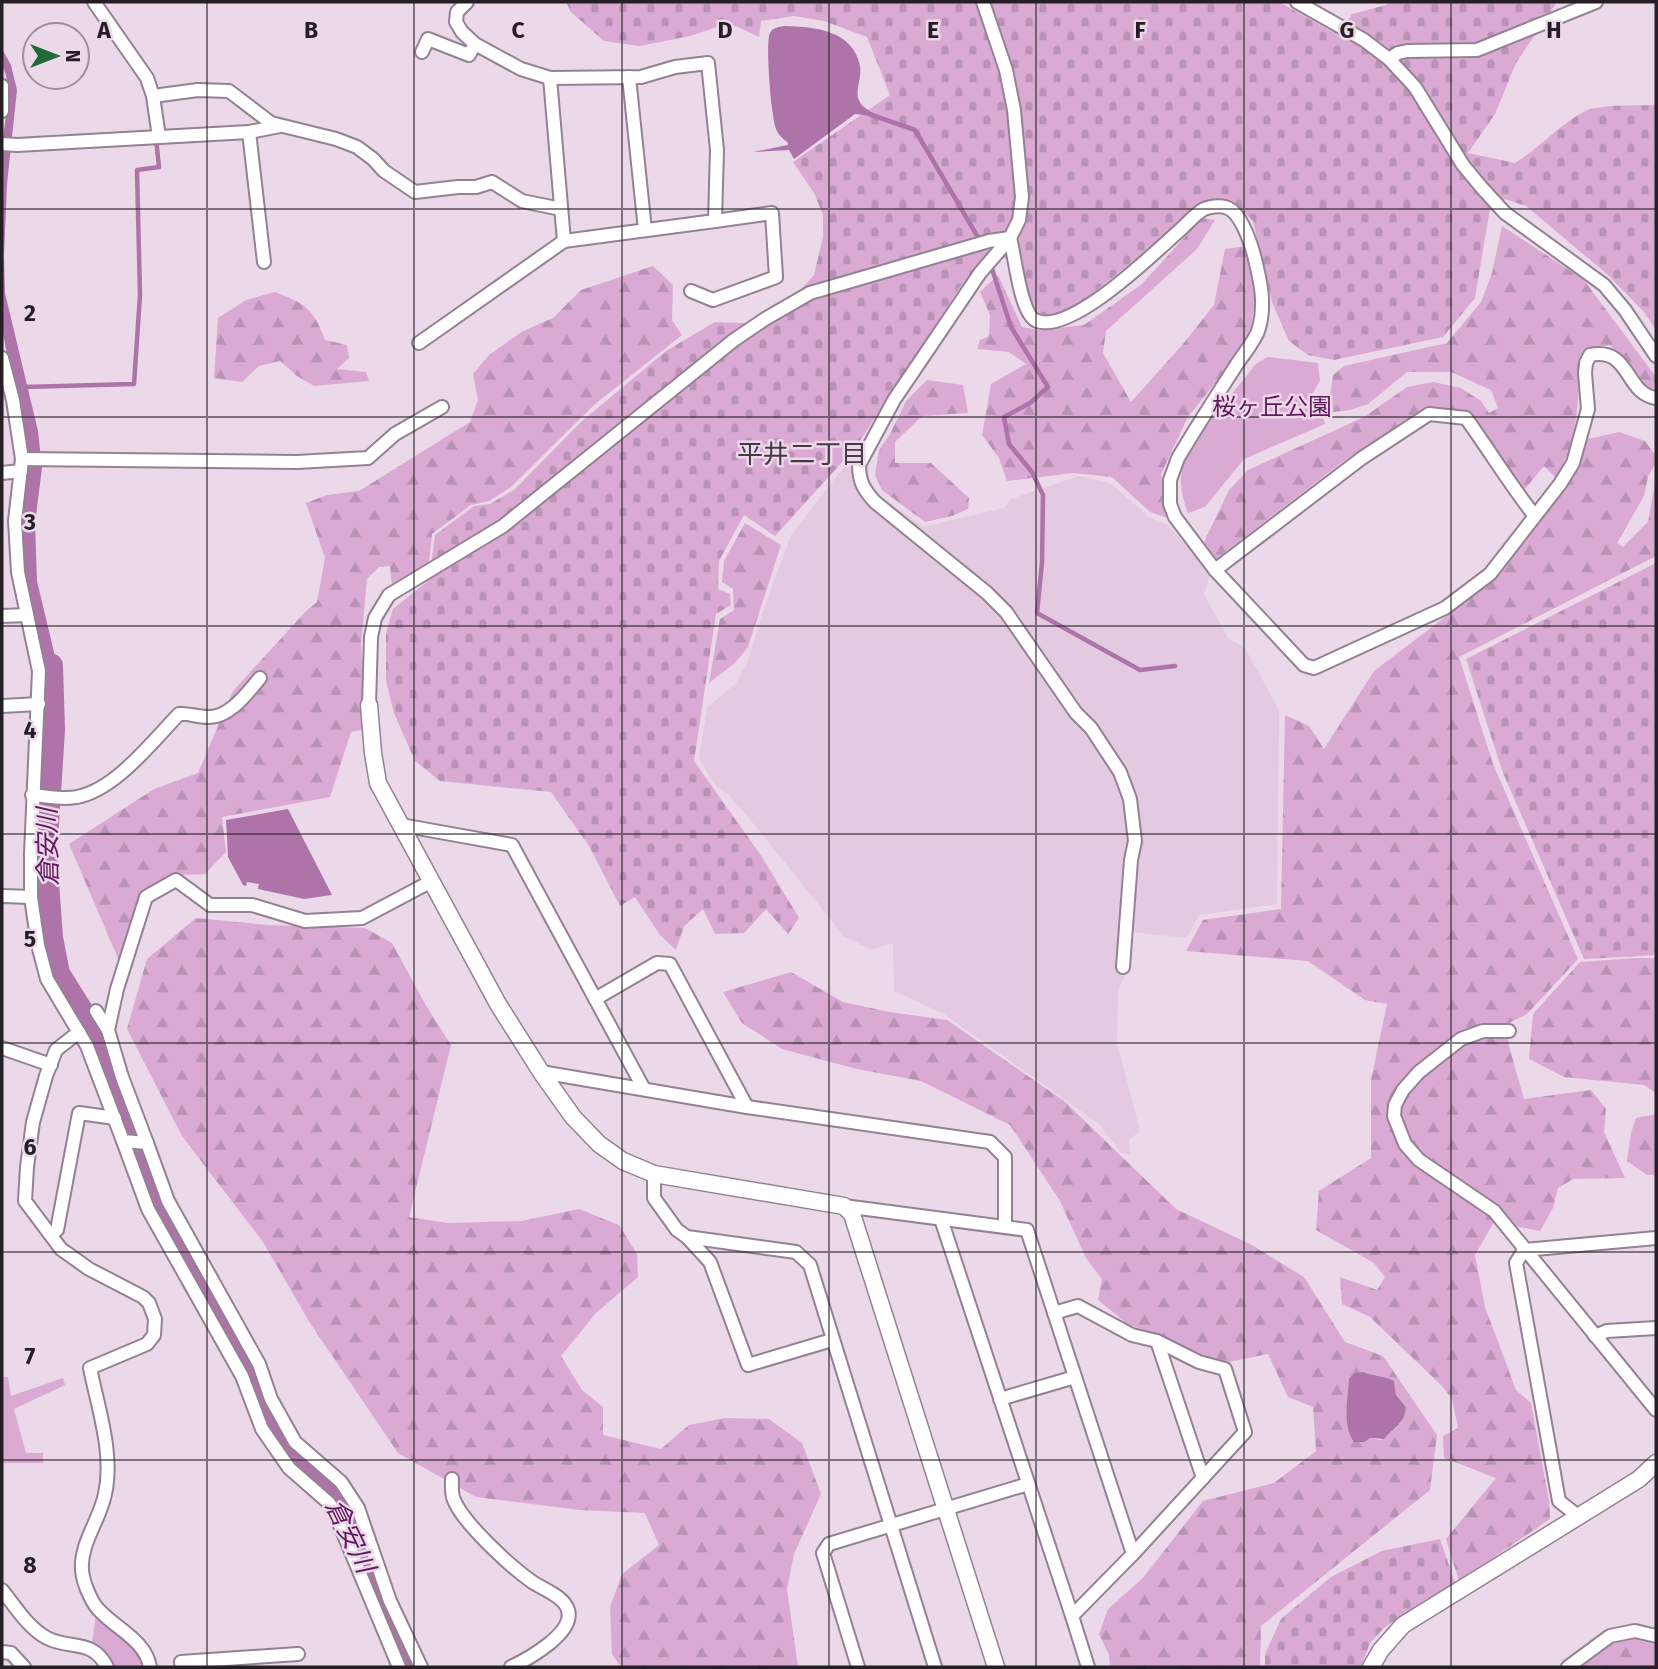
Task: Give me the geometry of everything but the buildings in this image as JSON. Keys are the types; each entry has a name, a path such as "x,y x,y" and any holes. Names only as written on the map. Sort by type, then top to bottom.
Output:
{"street":[{"path":"94,2 147,78 153,96 157,137"},
{"path":"467,2 457,12 456,22 475,44 521,69 550,78 629,77 708,63 717,150 715,221"},
{"path":"983,2 1006,70 1014,110 1022,197 1019,220 1010,238 980,274 894,400 859,465 859,476 862,487 875,502 987,593 1006,612 1120,772 1130,799 1135,841 1131,860 1123,967"},
{"path":"1297,2 1364,40 1389,59 1415,87 1463,164 1482,188 1505,213 1604,285 1625,310 1656,356"},
{"path":"1389,59 1407,51 1477,50 1596,2"},
{"path":"422,52 428,39 469,55 475,44"},
{"path":"629,77 645,230"},
{"path":"550,78 564,241"},
{"path":"2,86 2,111"},
{"path":"153,96 198,90 229,91 271,123 357,147 384,171 415,192 475,187 492,182 522,201 561,209"},
{"path":"7,145 249,132 282,126"},
{"path":"249,132 264,262"},
{"path":"1010,238 1020,294 1027,310 1038,322 1057,322 1081,311 1142,264 1203,209 1224,206 1233,211 1249,237 1261,284 1263,301 1259,330 1178,458 1170,480 1170,504 1175,517 1215,570 1304,665 1314,668 1445,608 1490,574 1560,484 1573,463 1588,409 1585,373 1590,355 1611,355 1619,361 1640,391 1647,397 1656,398"},
{"path":"419,343 564,241 772,213 776,277 713,300 691,291"},
{"path":"1010,238 989,241 810,293 734,340 503,526 389,595 375,618 371,637 369,705 373,753 378,783 498,1004 573,1117 599,1144 623,1161 654,1174 844,1206 1027,1230 1133,1554"},
{"path":"2,358 13,400 23,463 8,526 39,671 31,897 41,961 47,979 89,1045 148,1209 242,1376 262,1429 273,1448 289,1468 329,1503 334,1511 399,1667"},
{"path":"2,473 23,463 43,459 297,462 368,458 395,434 442,407"},
{"path":"1215,570 1362,458 1429,414 1466,418 1498,463 1504,477 1534,515"},
{"path":"2,616 27,615"},
{"path":"35,795 74,798 89,794 113,779 179,714 210,718 219,715 240,701 260,678"},
{"path":"2,706 39,705"},
{"path":"401,825 512,845 644,1089"},
{"path":"89,1045 107,1035 117,989 146,897 176,880 210,905 253,905 305,920 362,918 430,882"},
{"path":"2,896 31,897"},
{"path":"595,999 657,963 670,964 747,1107"},
{"path":"96,1011 167,1201 259,1364 271,1399 295,1443 341,1482 358,1508 390,1601 422,1667"},
{"path":"1509,1031 1483,1031 1461,1039 1419,1072 1403,1090 1395,1105 1394,1116 1405,1144 1419,1160 1494,1211 1656,1410"},
{"path":"79,1032 57,1050 51,1065 33,1122 25,1201 45,1229 68,1254 89,1269 143,1297 149,1303 155,1320 154,1335 147,1344 90,1368 108,1469 105,1495 83,1553 82,1571 100,1612 125,1632 148,1656 150,1667"},
{"path":"2,1048 51,1065"},
{"path":"541,1072 747,1107 990,1142 1005,1157 1005,1227"},
{"path":"57,1230 79,1113 115,1118"},
{"path":"125,1141 145,1143"},
{"path":"654,1174 654,1198 677,1230 710,1262 748,1365 832,1340"},
{"path":"844,1206 852,1214 858,1227 996,1667"},
{"path":"941,1219 1088,1667"},
{"path":"687,1237 796,1252 810,1265 935,1667"},
{"path":"1524,1250 1656,1238"},
{"path":"1524,1250 1516,1263 1559,1501 1579,1517"},
{"path":"1054,1313 1078,1306 1132,1335 1157,1341 1199,1362 1225,1369 1245,1432 1072,1616"},
{"path":"1595,1336 1607,1331 1656,1328"},
{"path":"1157,1341 1203,1478"},
{"path":"242,1376 259,1364"},
{"path":"1000,1399 1075,1377"},
{"path":"1371,1667 1381,1650 1403,1625 1639,1479 1656,1463"},
{"path":"452,1479 452,1498 466,1520 503,1559 528,1580 564,1601 569,1612 568,1621 562,1631 529,1660 511,1667"},
{"path":"858,1667 823,1553 829,1544 1028,1483"},
{"path":"2,1590 34,1628 47,1638 92,1648 107,1667"},
{"path":"1568,1667 1610,1636 1635,1631 1656,1636"},
{"path":"2,1652 11,1653 24,1667"},
{"path":"182,1667 181,1662 298,1654"}],"shaded area":[{"path":"785,26 831,33 850,45 860,66 858,98 864,107 873,113 872,116 855,114 794,159 789,150 753,152 788,145 778,133 775,124 768,65 770,33 774,28"},
{"path":"2,49 11,65 17,90 7,184 5,293 38,431 42,468 35,523 37,581 54,652 58,700 44,701 22,572 20,518 28,466 2,328 2,145 8,101"},
{"path":"844,467 869,467 869,479 878,494 923,527 1004,508 1011,499 1079,476 1110,483 1149,517 1168,525 1211,573 1204,594 1228,638 1245,648 1279,710 1277,904 1199,915 1187,938 1132,932 1127,971 1118,991 1117,1042 1140,1131 1129,1140 1130,1154 1122,1153 1098,1123 944,1014 894,991 893,943 871,950 844,936 748,817 730,796 714,784 699,758 707,708 736,683 748,661 791,535"},
{"path":"288,809 332,895 304,899 258,889 259,884 247,882 246,886 243,885 228,857 226,820"},
{"path":"1363,1372 1394,1381 1396,1395 1406,1407 1401,1421 1384,1439 1370,1438 1364,1442 1354,1442 1347,1420 1349,1379 1355,1373"}],"green space":[{"path":"566,2 1279,2 1338,35 1352,14 1390,2 1555,2 1516,63 1495,114 1468,153 1515,163 1573,118 1591,109 1656,105 1656,330 1644,312 1608,275 1526,206 1505,199 1490,208 1475,298 1443,337 1334,360 1308,355 1289,341 1272,302 1253,221 1233,202 1204,206 1076,306 1052,317 1039,313 1028,293 1022,264 988,253 960,287 856,447 775,536 744,515 719,561 718,589 730,594 731,605 716,614 694,761 762,857 799,918 788,934 766,909 744,933 715,934 703,909 684,926 676,950 660,935 635,897 620,906 589,846 551,792 440,781 415,761 394,713 386,681 386,633 393,609 429,580 435,535 474,506 490,504 514,490 581,422 666,351 715,322 770,324 814,275 823,237 823,215 814,193 793,162 890,95 867,37 824,21 794,16 761,21 759,37 729,23 690,36 640,46 604,41 571,12"},
{"path":"1202,218 1215,220 1197,249 1106,331 1103,353 1131,402 1214,305 1225,249 1246,246 1255,299 1251,327 1232,362 1188,417 1161,474 1168,518 1150,512 1112,477 1073,473 1007,481 999,458 982,435 991,384 1026,364 1009,352 977,349 980,340 989,336 990,315 980,292 998,275 1022,327 1039,330 1084,325 1142,284"},
{"path":"1502,226 1583,279 1656,377 1653,389 1646,387 1623,356 1609,345 1591,348 1578,361 1576,421 1563,464 1556,478 1544,466 1524,490 1470,411 1426,406 1341,463 1216,559 1204,542 1229,490 1248,470 1364,417 1407,387 1433,382 1461,388 1481,401 1489,413 1498,408 1491,390 1451,372 1407,372 1368,404 1350,410 1333,412 1330,397 1333,375 1344,366 1447,343 1481,302 1492,273"},
{"path":"653,266 673,285 672,320 682,335 594,405 511,487 489,501 471,505 432,534 429,563 392,586 390,566 379,567 367,579 361,644 366,729 351,732 330,797 222,817 226,852 205,874 178,875 142,896 120,963 69,844 154,789 198,773 233,691 317,602 325,558 306,503 327,495 359,491 470,422 478,400 473,374 489,355 523,331 553,318 581,290"},
{"path":"275,292 308,309 317,321 325,340 347,345 349,358 337,369 366,372 369,381 314,386 280,361 259,366 242,382 214,378 218,318 246,300"},
{"name":"桜ヶ丘公園","path":"1268,357 1318,363 1320,381 1308,401 1310,416 1322,414 1325,424 1244,459 1205,507 1188,513 1181,481 1186,459 1226,401 1257,363"},
{"path":"927,380 963,385 968,413 922,416 895,442 895,463 931,463 969,498 968,509 925,522 882,490 875,474 879,450 906,401"},
{"path":"1619,432 1645,441 1656,456 1656,462 1648,477 1644,496 1617,543 1623,547 1648,522 1656,478 1656,556 1459,657 1493,764 1578,959 1527,1014 1507,1024 1509,1046 1524,1099 1591,1090 1606,1109 1604,1132 1625,1178 1573,1179 1558,1188 1553,1208 1540,1231 1494,1222 1475,1255 1485,1307 1516,1390 1531,1403 1550,1519 1459,1581 1446,1539 1496,1478 1444,1458 1443,1436 1458,1428 1452,1399 1442,1386 1370,1317 1342,1304 1340,1277 1377,1290 1385,1277 1374,1263 1316,1230 1319,1191 1371,1158 1371,1080 1387,1004 1365,1000 1308,961 1186,951 1203,920 1281,909 1285,715 1309,726 1324,749 1374,671 1498,577 1576,472 1588,439"},
{"path":"745,523 781,545 748,647 736,662 709,683 720,619 734,610 733,589 722,582 724,561"},
{"path":"1656,563 1656,955 1584,959 1503,773 1466,659"},
{"path":"196,918 268,925 365,928 392,943 451,1045 409,1217 448,1223 522,1221 579,1209 619,1225 637,1254 638,1277 596,1313 561,1356 582,1390 603,1407 603,1435 661,1449 689,1425 725,1418 769,1419 802,1443 821,1494 794,1554 787,1589 798,1667 621,1667 612,1654 610,1607 622,1574 659,1545 645,1513 580,1510 476,1497 398,1453 310,1323 263,1242 182,1136 127,1029 147,959"},
{"path":"1656,958 1656,1093 1644,1085 1564,1077 1529,1059 1533,1014 1580,962"},
{"path":"791,972 843,1002 947,1020 1064,1101 1176,1209 1250,1244 1304,1277 1345,1342 1383,1356 1437,1435 1430,1490 1261,1626 1260,1667 1110,1667 1109,1655 1099,1634 1108,1609 1143,1578 1203,1501 1274,1483 1316,1451 1313,1407 1288,1397 1268,1354 1224,1363 1126,1323 1098,1300 1102,1279 1086,1258 1060,1201 1010,1125 921,1081 857,1069 782,1049 742,1023 723,992","holes":["1363,1372 1394,1381 1396,1395 1406,1407 1398,1426 1380,1440 1370,1438"]},
{"path":"1656,1114 1656,1175 1647,1175 1627,1161 1631,1133 1636,1118"},
{"path":"2,1377 8,1377 11,1396 63,1378 65,1385 14,1409 26,1453 43,1453 43,1463 2,1463"},
{"path":"1440,1539 1455,1583 1385,1627 1370,1643 1361,1667 1265,1667 1265,1654 1281,1619 1331,1577 1382,1551"},
{"path":"96,1614 145,1657 146,1667 111,1667 92,1644"},
{"path":"1634,1639 1656,1645 1656,1667 1582,1667 1611,1644"}],"waterway":[{"path":"869,114 915,130 979,239"},
{"path":"24,387 134,384 140,295 137,170 159,167 156,139"},
{"path":"992,269 1011,327 1048,387 1030,403 1004,417 1009,444 1032,472 1043,495 1042,563 1037,613 1140,670 1175,666"},
{"name":"倉安川","path":"50,666 52,730 44,855 50,938 57,974 104,1049 161,1213 243,1360"},
{"name":"倉安川","path":"254,1380 284,1449 337,1499 410,1667"}],"district":[{"name":"平井二丁目","path":"802,454"}]}
